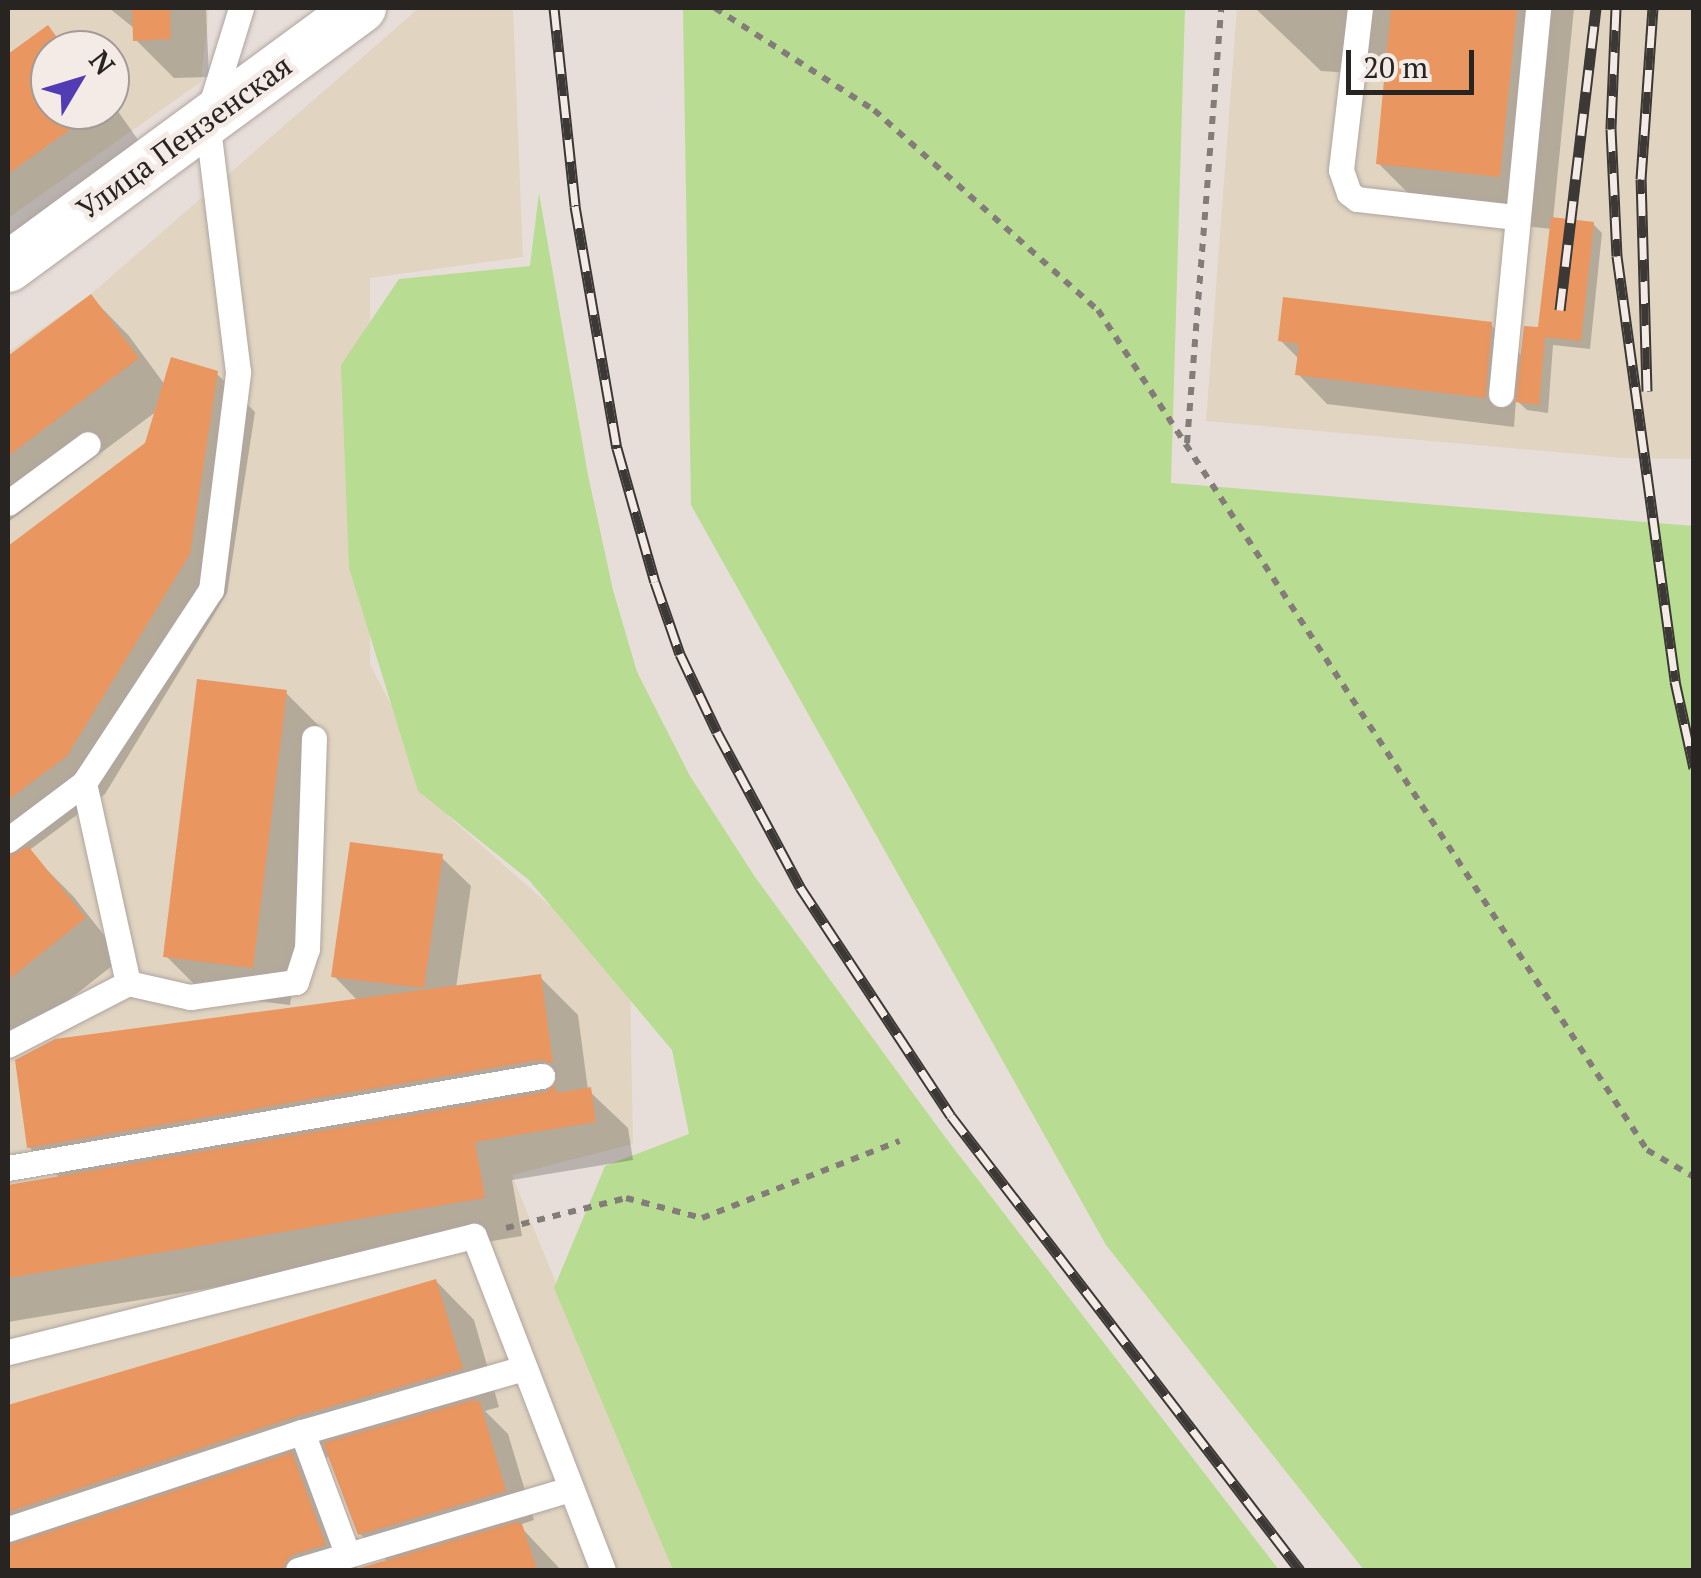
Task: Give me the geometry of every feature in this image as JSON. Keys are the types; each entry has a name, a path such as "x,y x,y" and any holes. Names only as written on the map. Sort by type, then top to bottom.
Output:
{"street":[{"name":"Улица Пензенская","path":"8,267 357,9"}],"lane":[{"path":"8,840 84,783 211,590 238,372 207,118 241,8"},
{"path":"1360,8 1341,170 1349,193 1358,200 1515,217"},
{"path":"1501,394 1538,8"},
{"path":"8,503 88,444"},
{"path":"8,1045 128,983 190,998 296,982 307,950 314,738"},
{"path":"84,783 128,983"},
{"path":"8,1168 542,1076"},
{"path":"8,1352 474,1236 603,1570"},
{"path":"8,1528 302,1432 524,1368"},
{"path":"302,1432 347,1553"},
{"path":"298,1570 569,1488"}],"path":[{"path":"715,8 874,110 1098,310 1647,1150 1694,1177"},
{"path":"1187,445 1221,8"},
{"path":"474,1236 626,1198 702,1218 899,1141"}],"shaded area":[{"path":"8,8 209,8 201,82 8,218"},
{"path":"419,8 513,8 523,257 370,278 370,664 449,817 630,976 633,1144 512,1175 673,1570 8,1570 8,352 91,294"},
{"path":"1237,8 1693,8 1693,459 1622,458 1206,421"}],"green space":[{"path":"683,8 1185,8 1171,483 1693,526 1693,1570 1364,1570 1106,1245 691,505"},
{"path":"539,193 588,475 613,590 637,672 690,776 755,877 942,1133 1279,1570 673,1570 554,1288 605,1166 689,1134 672,1050 529,880 418,791 349,568 341,365 399,279 530,266"}],"building":[{"path":"132,8 170,8 171,39 133,41"},
{"path":"1391,8 1517,8 1500,177 1376,164"},
{"path":"30,38 30,130 69,130 8,174 8,54"},
{"path":"1551,217 1594,222 1581,341 1545,337 1539,405 1515,402 1524,326 1538,327"},
{"path":"91,294 139,358 8,456 8,356"},
{"path":"1283,297 1492,322 1486,398 1295,375 1299,344 1278,341"},
{"path":"171,357 218,371 190,554 67,756 8,800 8,546 145,443"},
{"path":"197,679 287,690 253,968 163,957"},
{"path":"350,842 443,854 424,988 331,977"},
{"path":"28,846 86,918 8,980 8,856"},
{"path":"541,974 553,1064 539,1060 27,1148 15,1060 55,1039"},
{"path":"555,1084 557,1093 591,1087 596,1122 475,1142 485,1198 8,1278 8,1185 545,1092"},
{"path":"436,1279 463,1369 298,1416 8,1512 8,1405"},
{"path":"472,1400 480,1402 506,1491 358,1535 323,1443"},
{"path":"292,1452 326,1545 292,1555 282,1570 8,1570 8,1545"},
{"path":"515,1522 522,1524 537,1570 353,1570"}],"railway":[{"path":"554,8 575,206 617,448 680,654 717,732 800,887 951,1116 1300,1570"},
{"path":"1560,310 1596,8"},
{"path":"1616,8 1611,129 1617,256 1675,681 1694,768"},
{"path":"1647,391 1641,179 1653,8"}]}
